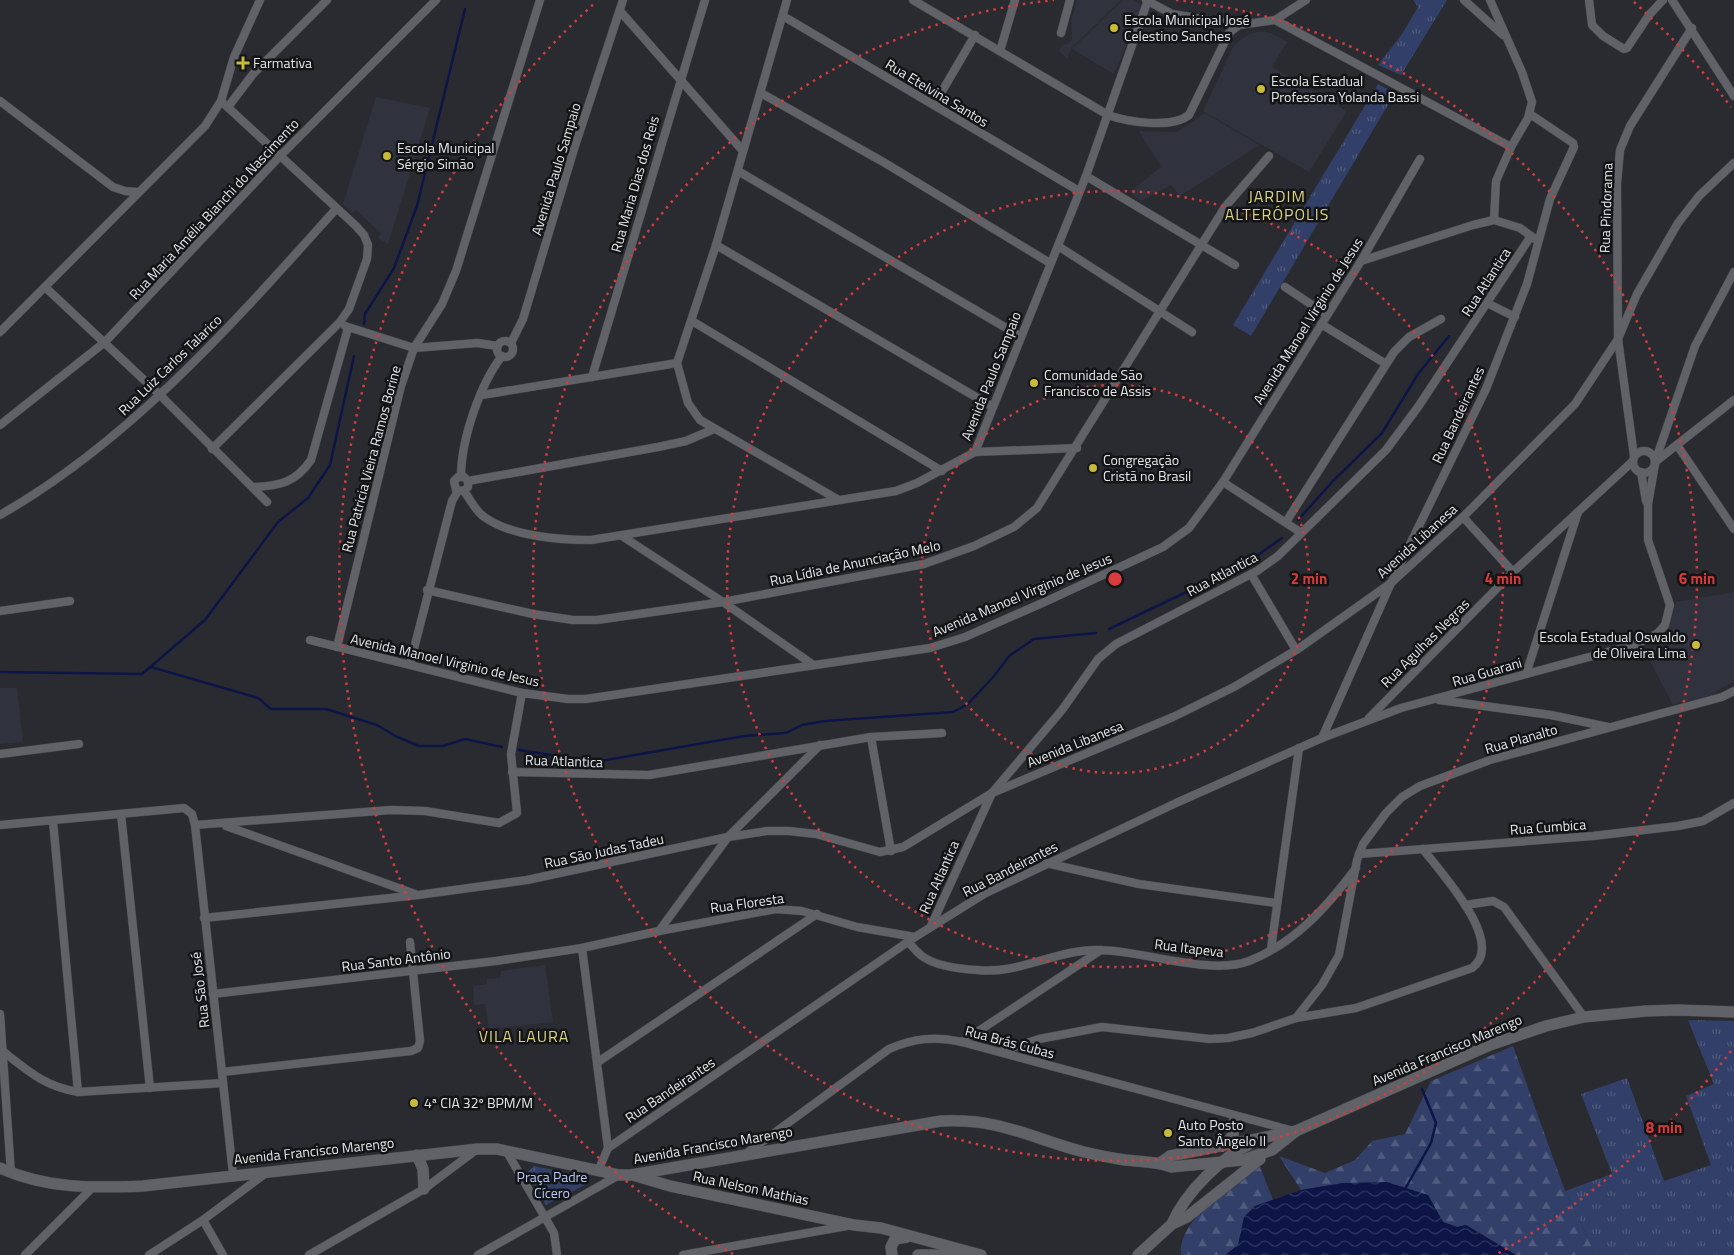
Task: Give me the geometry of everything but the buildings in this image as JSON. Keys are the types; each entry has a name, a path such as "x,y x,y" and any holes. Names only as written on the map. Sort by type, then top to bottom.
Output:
{"main road":[{"name":"Avenida Francisco Marengo","path":"0,1168 11,1173 55,1184 92,1188 144,1186 233,1174 478,1149 507,1152 619,1175 631,1175 941,1121 965,1120 1006,1126 1083,1152 1123,1160 1160,1162 1171,1167 1219,1164 1243,1160 1272,1150 1296,1131 1490,1045 1546,1026 1584,1018 1678,1010 1734,1012"},
{"path":"1225,1145 1233,1135 1235,1117"},
{"name":"Avenida Francisco Marengo","path":"1160,1162 1170,1156 1296,1131"},
{"path":"1172,1224 1178,1208 1219,1164 1242,1148 1269,1135"},
{"path":"1138,1255 1172,1224 1187,1217 1272,1150"},
{"path":"417,1155 423,1169 424,1189"},
{"path":"1196,1165 1202,1182"},
{"name":"Rua Nelson Mathias","path":"631,1175 670,1186 919,1238 981,1255"},
{"path":"866,1226 892,1249 900,1237 919,1238"},
{"path":"918,1255 956,1255"}],"street":[{"path":"0,332 137,192 205,126 222,101 234,57 260,0"},
{"path":"228,107 253,74 327,0"},
{"name":"Rua Maria Amélia Bianchi do Nascimento","path":"0,425 105,342 280,156 436,0"},
{"name":"Rua Patricia Vieira Ramos Borine","path":"337,647 400,386 414,348 442,304 456,271 540,0"},
{"name":"Avenida Paulo Sampaio","path":"410,664 427,590 452,501 461,491 468,487 464,479 464,444 491,373 502,356 511,354 513,349 511,343 523,320 574,149 623,0"},
{"name":"Rua Maria Dias dos Reis","path":"592,376 705,0"},
{"path":"787,0 716,245 677,363 683,390 694,413 714,429 837,499"},
{"path":"913,0 1108,115 1137,122 1184,119 1196,105 1229,33 1239,25"},
{"path":"1000,51 1015,0"},
{"path":"1062,33 1070,0"},
{"path":"1147,0 1172,14 1239,25 1276,20 1306,0"},
{"name":"Avenida Paulo Sampaio","path":"464,479 456,479 453,484 481,514 496,525 545,537 591,540 896,491 942,471 975,452 1020,336 1086,176 1147,0"},
{"path":"1464,0 1493,25 1506,40"},
{"path":"1490,0 1529,90 1532,102 1530,114 1511,146 1496,181 1494,220"},
{"path":"1589,0 1592,25 1603,36 1624,49 1627,48 1649,15 1663,0"},
{"path":"1672,0 1692,28 1734,96"},
{"path":"620,11 743,151"},
{"name":"Rua Etelvina Santos","path":"783,16 1079,191"},
{"path":"1276,20 1511,146"},
{"name":"Rua Pindorama","path":"1633,458 1618,339 1617,184 1620,150 1630,126 1692,28"},
{"path":"934,105 975,35"},
{"path":"761,92 885,163 1050,263"},
{"path":"0,101 113,187 137,192"},
{"path":"212,449 340,322 356,292 367,258 368,245 364,235 356,226 222,101"},
{"name":"Rua Bandeirantes","path":"1322,738 1391,583 1486,388 1527,284 1550,199 1574,147 1573,143 1530,114"},
{"name":"Rua Lídia de Anunciação Melo","path":"427,590 533,614 573,620 597,620 723,602 924,564 974,546 1028,517 1037,508 1077,448 1200,246 1238,190 1269,156"},
{"name":"Avenida Manoel Virginio de Jesus","path":"310,640 522,693 568,700 604,698 944,644 1049,600 1163,547 1180,536 1198,516 1223,482 1360,262 1420,159"},
{"name":"Avenida Libanesa","path":"992,793 1195,707 1234,687 1296,650 1391,583 1463,517 1561,420 1583,393 1618,339 1637,294 1678,223 1699,196 1734,163"},
{"path":"738,171 1020,336"},
{"path":"1086,176 1200,246 1235,265"},
{"name":"Rua Luiz Carlos Talarico","path":"0,515 37,492 100,445 159,394 251,303 336,209"},
{"path":"1360,262 1473,225 1494,220 1520,228 1538,242"},
{"name":"Rua Atlantica","path":"931,926 992,793 1062,710 1098,659 1108,649 1252,574 1278,556 1300,532 1386,450 1418,407 1531,236"},
{"path":"716,245 993,407"},
{"path":"1058,246 1192,332"},
{"name":"Rua Guarani","path":"1367,720 1435,699 1637,644 1650,639 1665,625 1670,605 1648,540 1648,508 1655,463 1695,346 1734,272"},
{"path":"44,287 159,394 267,502"},
{"path":"1285,287 1327,315"},
{"path":"1487,303 1515,317"},
{"path":"1286,522 1394,352 1409,337 1441,319"},
{"path":"692,321 942,471"},
{"path":"340,322 348,328 414,348 478,343 498,346 505,341 511,343"},
{"path":"1321,324 1386,364"},
{"path":"254,487 275,486 290,482 303,472 311,460 348,328"},
{"path":"498,346 498,352 502,356"},
{"path":"482,395 677,363"},
{"path":"1655,463 1654,457 1649,452 1642,450 1633,458 1635,468 1640,472 1651,470 1655,463 1734,400"},
{"path":"464,479 658,447 686,441 714,429"},
{"path":"1677,445 1734,529"},
{"path":"975,452 1077,448"},
{"name":"Rua Agulhas Negras","path":"1367,720 1425,659 1633,458"},
{"name":"Rua Guarani","path":"1640,472 1648,508"},
{"path":"1223,482 1300,532"},
{"path":"1526,674 1579,511"},
{"path":"1463,517 1514,572"},
{"path":"622,536 723,602 812,664"},
{"path":"1252,574 1296,650"},
{"path":"0,611 70,601"},
{"name":"Rua Planalto","path":"1271,949 1318,915 1357,868 1359,854 1369,834 1402,797 1420,786 1490,760 1722,697 1734,691"},
{"path":"195,825 391,810 425,811 499,822 517,813 512,772 514,731 522,693"},
{"path":"1435,699 1550,715 1610,728"},
{"name":"Rua Bandeirantes","path":"608,1148 909,943 931,926 984,894 1322,738 1367,720"},
{"name":"Rua Atlantica","path":"512,772 649,775 871,737 942,733"},
{"path":"871,737 891,851 903,847 992,793"},
{"path":"0,754 79,744"},
{"path":"659,930 728,837 820,745"},
{"path":"1271,949 1276,903 1300,748"},
{"name":"Rua Cumbica","path":"1359,854 1593,836 1678,826 1704,821 1734,803"},
{"name":"Rua São José","path":"121,814 184,808 192,814 195,825 233,1174"},
{"path":"0,825 121,814 150,1088"},
{"path":"52,821 78,1092"},
{"path":"222,824 418,895"},
{"name":"Rua São Judas Tadeu","path":"204,918 418,895 527,880 728,837 767,831 816,834 880,852 891,851"},
{"path":"1000,1052 1039,1039 1102,1027 1210,1039 1228,1038 1252,1033 1296,1018 1356,1008 1472,968 1481,959 1482,944 1476,924 1465,905 1423,849"},
{"path":"1046,864 1139,884 1276,903"},
{"path":"1296,1018 1322,985 1339,954 1357,868"},
{"path":"1465,905 1493,901 1504,907 1584,1018"},
{"name":"Rua Floresta","path":"582,948 659,930 776,909 789,909 817,914 857,928 915,937"},
{"path":"598,1062 817,914"},
{"path":"222,1072 411,1051 418,1048 420,1041 410,942"},
{"name":"Rua Itapeva","path":"909,943 926,959 992,972 1066,952 1101,950 1218,966 1248,961 1271,949"},
{"path":"582,948 608,1148 598,1171"},
{"name":"Rua Santo Antônio","path":"213,994 496,961 582,948"},
{"path":"962,1042 1101,950"},
{"path":"0,1014 11,1173"},
{"name":"Rua Brás Cubas","path":"746,1154 889,1049 903,1042 926,1038 962,1042 1235,1117 1296,1131"},
{"path":"2,1051 41,1081 59,1089 78,1092 223,1083"},
{"path":"309,1255 424,1189 478,1149"},
{"path":"507,1152 554,1233 557,1255"},
{"path":"149,1255 203,1220 270,1170"},
{"path":"478,1255 619,1175"},
{"path":"25,1255 92,1188"},
{"path":"203,1220 223,1255"},
{"path":"683,1255 854,1225"}],"shaded area":[{"path":"1077,0 1121,0 1072,47 1067,58 1059,51 1062,45 1068,44 1072,39 1071,21"},
{"name":"Escola Municipal José Celestino Sanches","path":"1123,0 1134,0 1143,7 1114,74 1072,49"},
{"name":"Escola Estadual Professora Yolanda Bassi","path":"1262,31 1271,33 1287,42 1272,67 1347,111 1309,172 1203,111 1234,45 1249,34"},
{"name":"Escola Municipal Sérgio Simão","path":"376,97 430,108 388,244 378,238 381,233 356,210 353,213 343,204"},
{"path":"1205,113 1259,145 1180,196 1171,185 1141,201 1130,192 1161,167 1139,131 1177,132"},
{"name":"Escola Estadual Oswaldo de Oliveira Lima","path":"1734,592 1734,681 1711,695 1673,705 1647,655 1666,638 1676,602"},
{"path":"0,688 17,688 23,742 0,744"},
{"path":"545,965 553,1022 489,1029 485,1004 474,1005 473,986 487,984 486,979 500,978 501,971"}],"green space":[{"path":"1413,0 1447,0 1401,75 1378,65 1402,34 1418,7"},
{"path":"1378,84 1395,93 1251,336 1233,325"},
{"path":"1688,1020 1734,1021 1734,1255 1596,1255 1565,1191 1612,1174 1581,1094 1627,1078 1664,1181 1711,1165 1686,1096 1714,1084"},
{"path":"1513,1046 1565,1191 1596,1255 1516,1255 1466,1225 1457,1227 1443,1222 1428,1195 1343,1183 1301,1190 1279,1156 1325,1173 1355,1160 1372,1141 1405,1134 1431,1081"},
{"path":"1259,1164 1273,1200 1255,1206 1245,1217 1238,1245 1225,1255 1181,1255 1182,1242 1197,1216 1222,1192"},
{"name":"Praça Padre Cícero","path":"534,1166 584,1176 589,1183 546,1205 527,1173"}],"water":[{"path":"1387,1182 1428,1195 1443,1222 1457,1227 1466,1225 1516,1255 1225,1255 1238,1245 1244,1217 1255,1206 1301,1190 1343,1183"}],"waterway":[{"path":"364,324 365,314 394,268 417,206 465,9"},
{"path":"1298,520 1333,481 1382,433 1418,374 1449,336"},
{"path":"0,672 142,674 205,620 278,522 308,498 330,465 354,356"},
{"path":"1109,629 1245,564 1282,538"},
{"path":"519,750 595,762 744,736 786,733 802,725 825,721 953,712 968,704 995,675 1009,656 1034,639 1096,633"},
{"path":"151,667 258,698 271,709 326,709 377,725 397,737 419,746 443,746 465,739 502,747"},
{"path":"1405,1189 1431,1143 1436,1123 1422,1089"}],"place":[{"name":"Escola Municipal José Celestino Sanches","path":"1114,28"},
{"name":"Farmativa","path":"243,63"},
{"name":"Escola Estadual Professora Yolanda Bassi","path":"1261,89"},
{"name":"Escola Municipal Sérgio Simão","path":"387,156"},
{"name":"Comunidade São Francisco de Assis","path":"1034,383"},
{"name":"Congregação Cristã no Brasil","path":"1093,468"},
{"name":"Escola Estadual Oswaldo de Oliveira Lima","path":"1696,645"},
{"name":"4ª CIA 32º BPM/M","path":"414,1103"},
{"name":"Auto Posto Santo Ângelo II","path":"1168,1133"}],"district":[{"name":"JARDIM ALTERÓPOLIS","path":"1277,205"},
{"name":"VILA LAURA","path":"524,1036"}]}
